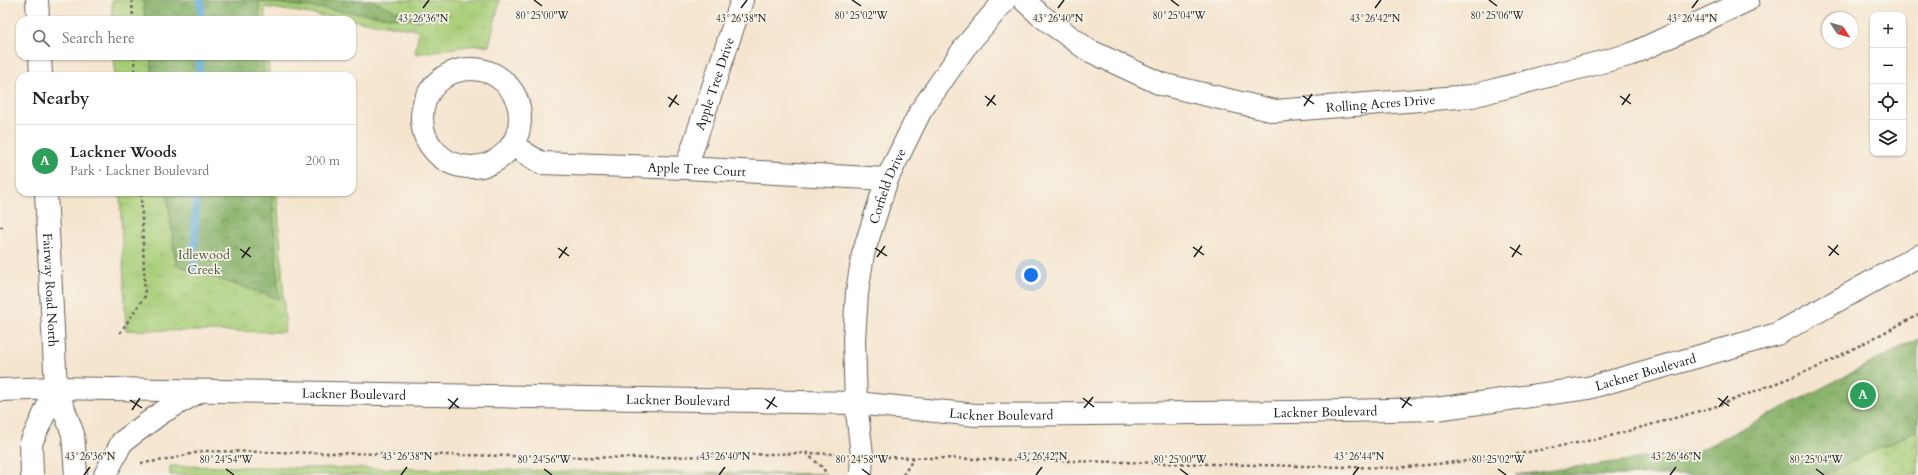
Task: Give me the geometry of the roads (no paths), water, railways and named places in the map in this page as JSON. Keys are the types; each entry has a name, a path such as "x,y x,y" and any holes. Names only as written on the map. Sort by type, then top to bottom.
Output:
{"main road":[{"path":"37,0 38,16"},
{"name":"Apple Tree Drive","path":"686,168 742,0"},
{"name":"Corfield Drive","path":"861,475 862,455 856,403 854,340 857,293 863,254 887,179 920,112 965,47 1005,0"},
{"name":"Rolling Acres Drive","path":"1024,0 1040,15 1088,50 1161,84 1275,111 1472,96 1632,54 1748,0"},
{"path":"40,60 41,72"},
{"path":"474,68 492,73 506,83 515,96 520,112 519,130 512,145 501,157 486,164 468,167 447,161 434,150 424,131 422,114 428,95 438,81 457,70 474,68"},
{"name":"Apple Tree Court","path":"512,145 541,163 686,168 887,179"},
{"name":"Fairway Road North","path":"46,196 56,388 73,434 76,475"},
{"name":"Lackner Boulevard","path":"0,390 56,388 856,403 976,415 1436,409 1581,389 1777,334 1918,256"},
{"name":"Fairway Road North","path":"32,475 31,443 56,388"},
{"path":"105,475 122,442 161,413 201,391"}],"waterway":[{"name":"Idlewood Creek","path":"201,0 201,16"},
{"name":"Idlewood Creek","path":"199,72 200,60"},
{"name":"Idlewood Creek","path":"194,270 196,196"}],"place":[{"name":"Lackner Woods","path":"1863,395"}]}
